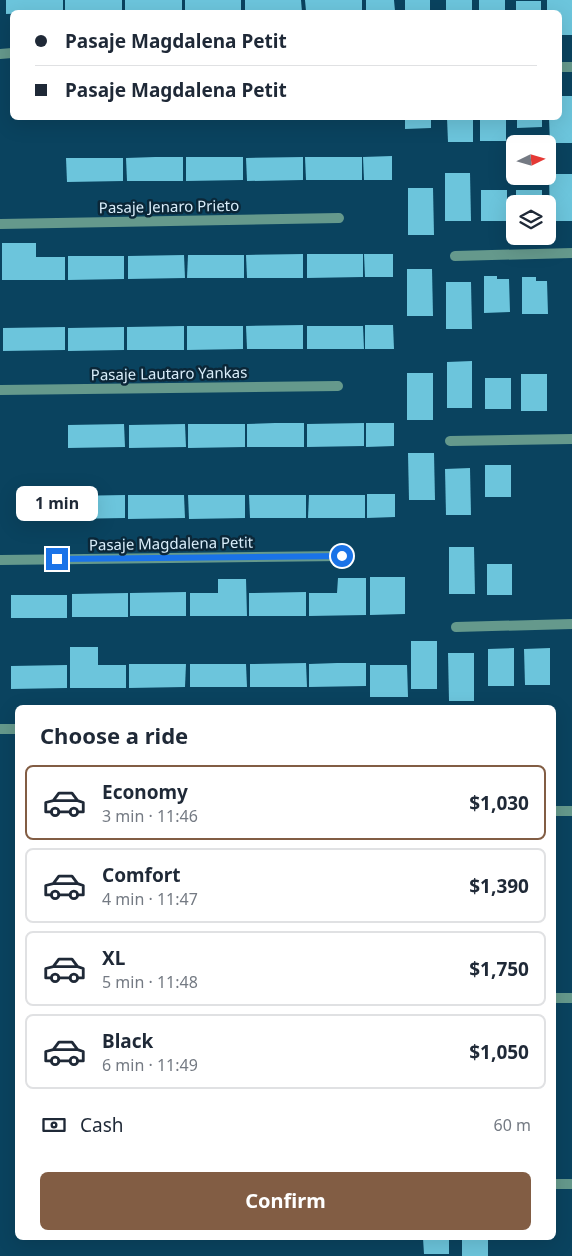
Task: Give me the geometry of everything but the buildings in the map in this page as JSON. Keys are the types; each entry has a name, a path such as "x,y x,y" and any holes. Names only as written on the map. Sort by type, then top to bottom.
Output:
{"street":[{"name":"Pasaje Jenaro Prieto","path":"0,224 339,218"},
{"path":"455,256 572,253"},
{"name":"Pasaje Lautaro Yankas","path":"0,390 338,386"},
{"path":"450,441 572,439"},
{"name":"Pasaje Magdalena Petit","path":"0,560 342,556"},
{"path":"456,628 572,624"},
{"path":"0,729 15,729"},
{"path":"556,811 572,811"},
{"path":"556,998 572,998"},
{"path":"556,1184 572,1184"}],"route":[{"path":"57,559 342,556"}]}
